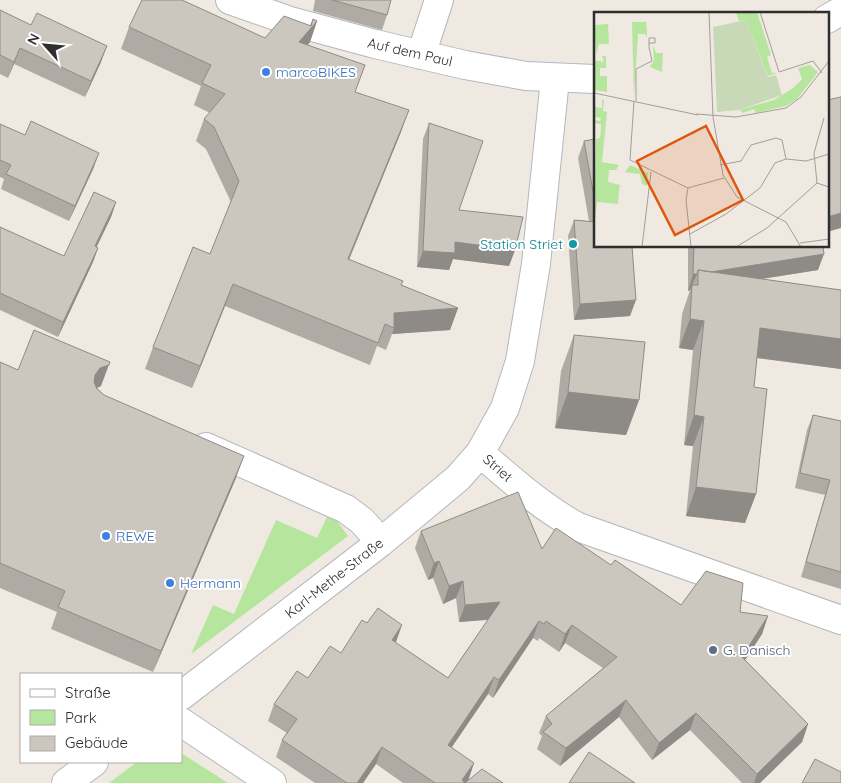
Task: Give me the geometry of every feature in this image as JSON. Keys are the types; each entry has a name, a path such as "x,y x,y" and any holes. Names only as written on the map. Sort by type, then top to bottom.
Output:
{"street":[{"name":"Auf dem Paul","path":"230,0 290,21 420,55 502,72 555,79 594,79"},
{"path":"420,55 439,0"},
{"path":"828,17 841,9 840,0"},
{"name":"Striet","path":"555,79 536,264 520,361 505,408 480,453 530,496 556,515 578,527 841,620"},
{"path":"181,436 346,509 362,521 381,542"},
{"name":"Karl-Methe-Straße","path":"182,695 381,542 458,478 480,453"},
{"path":"182,723 272,783"},
{"path":"66,783 93,763"}],"green space":[{"path":"327,517 337,521 348,536 191,654 213,605 234,614 276,520 317,538"},
{"path":"182,754 228,783 109,783 136,763 182,763"}],"building":[{"path":"142,0 182,0 265,38 284,16 311,26 313,19 317,21 299,42 365,65 355,92 409,110 348,259 403,281 401,285 458,308 394,313 394,328 385,324 378,343 233,284 200,366 153,347 193,247 210,254 239,181 214,127 204,119 225,94 202,83 211,65 129,27"},
{"path":"332,0 391,0 387,15"},
{"path":"0,10 31,25 37,13 107,46 91,81 20,48 14,62 0,55"},
{"path":"841,97 841,213 828,217 828,100"},
{"path":"31,121 99,153 75,206 6,174 11,165 0,160 0,124 25,135"},
{"path":"429,123 483,141 459,210 523,217 515,250 455,242 455,253 423,251"},
{"path":"594,139 594,196 584,141"},
{"path":"94,192 116,202 95,246 98,248 63,322 0,293 0,227 64,256"},
{"path":"574,220 594,222 594,248 632,248 636,300 580,304"},
{"path":"694,248 823,248 824,254 711,272 698,270 697,274 693,274"},
{"path":"698,270 841,290 841,339 760,328 754,387 767,389 756,494 696,487 704,417 694,415 704,321 690,319 692,285 698,285"},
{"name":"REWE","path":"34,330 110,362 109,365 100,368 95,375 94,382 97,389 104,395 244,456 161,651 58,607 65,591 0,563 0,362 18,370"},
{"path":"574,335 645,342 639,400 568,392"},
{"path":"813,415 841,421 841,572 806,562 830,480 800,473"},
{"path":"518,492 542,549 556,528 611,565 615,560 681,605 706,571 743,583 740,612 768,616 742,657 808,724 757,774 696,713 659,743 626,700 566,748 543,732 552,724 546,716 617,657 572,625 565,634 546,621 544,624 539,621 499,680 494,677 448,745 474,763 462,780 465,783 435,783 382,747 357,783 347,783 282,740 297,719 274,704 297,671 308,678 330,646 341,653 362,620 367,623 378,608 402,625 392,640 448,678 500,602 465,605 463,581 449,586 439,561 434,563 421,531"},
{"path":"589,752 635,783 569,783"},
{"path":"815,759 841,772 841,783 802,783"},
{"path":"482,769 503,783 465,783"}],"place":[{"name":"marcoBIKES","path":"266,72"},
{"name":"Station Striet","path":"573,244"},
{"name":"REWE","path":"106,536"},
{"name":"Hermann","path":"170,583"},
{"name":"G. Danisch","path":"713,650"}]}
